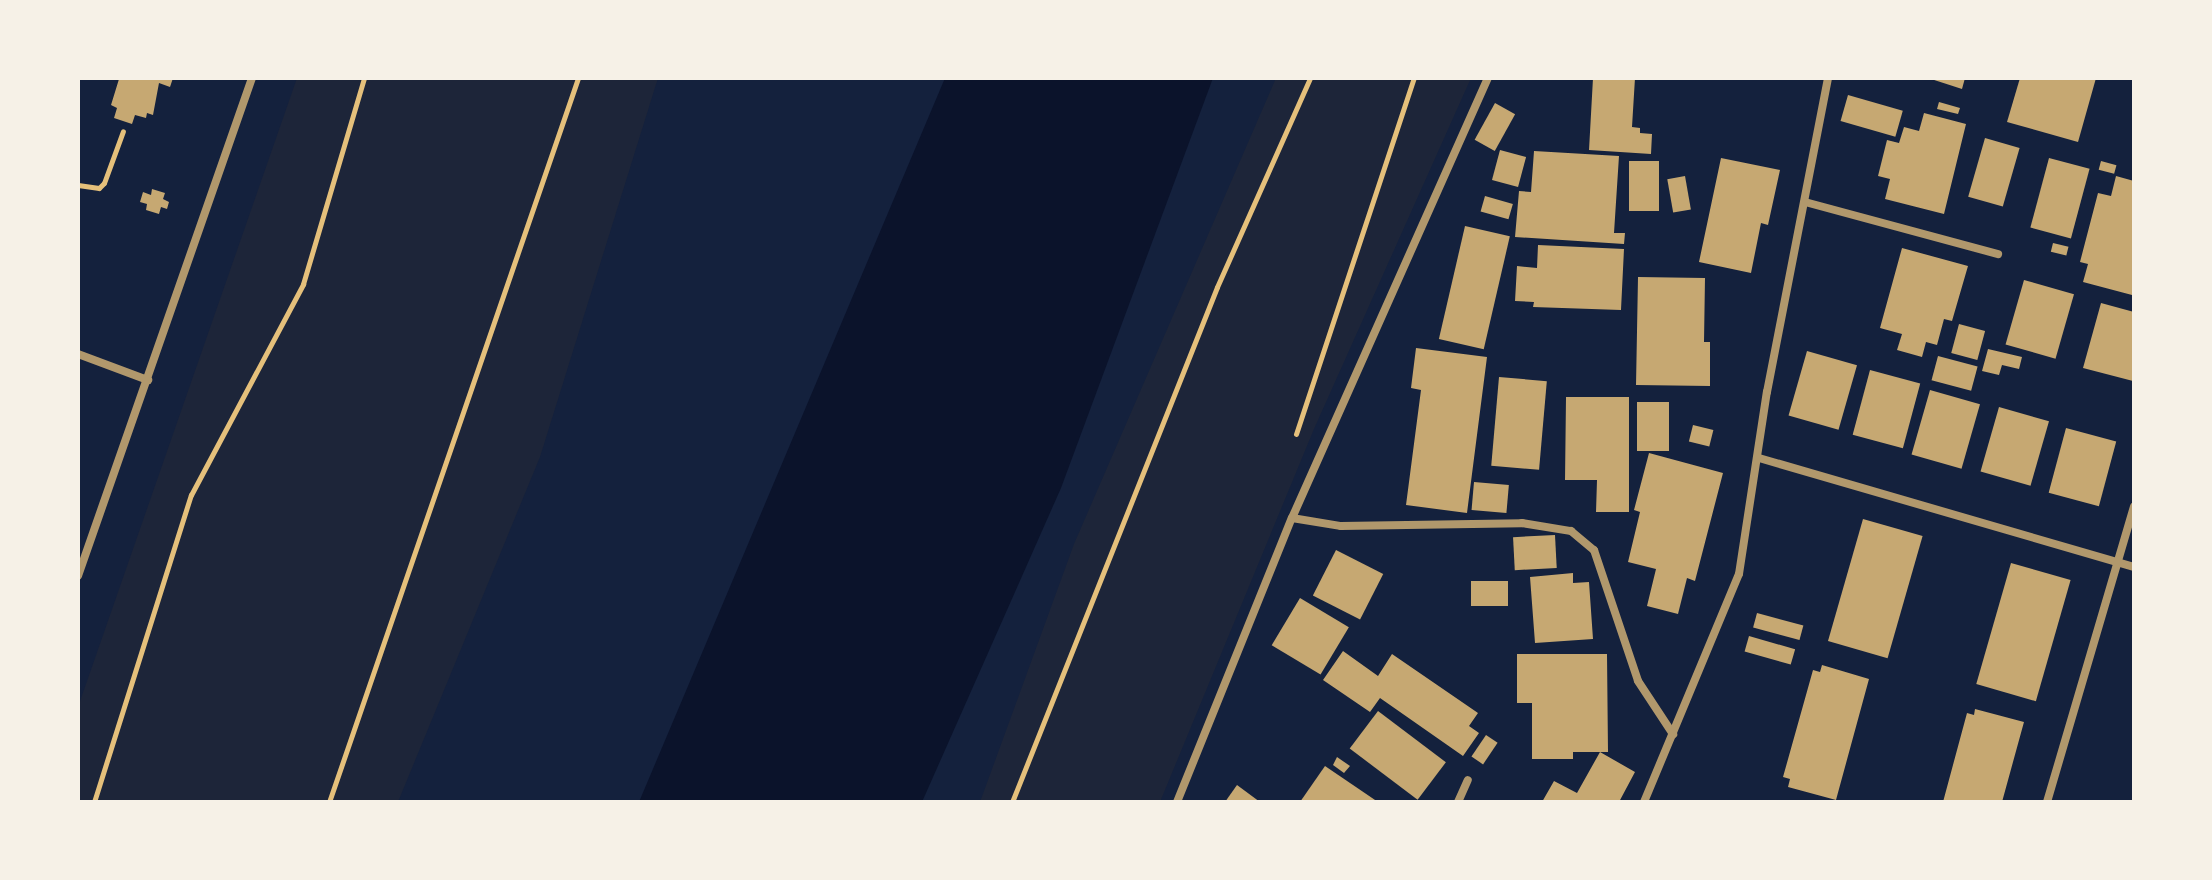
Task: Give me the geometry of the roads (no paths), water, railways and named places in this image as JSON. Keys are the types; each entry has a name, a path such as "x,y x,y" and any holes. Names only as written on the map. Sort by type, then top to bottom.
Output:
{"street":[{"path":"78,576 252,78"},
{"path":"1177,802 1292,518 1488,78"},
{"path":"1644,802 1739,574 1767,392 1828,78"},
{"path":"1805,202 1998,254"},
{"path":"78,354 148,380"},
{"path":"1759,458 2134,567"},
{"path":"2047,802 2134,507"},
{"path":"1292,518 1341,526 1522,523 1571,531 1594,550 1638,681 1673,734"},
{"path":"1458,802 1468,780"}]}
